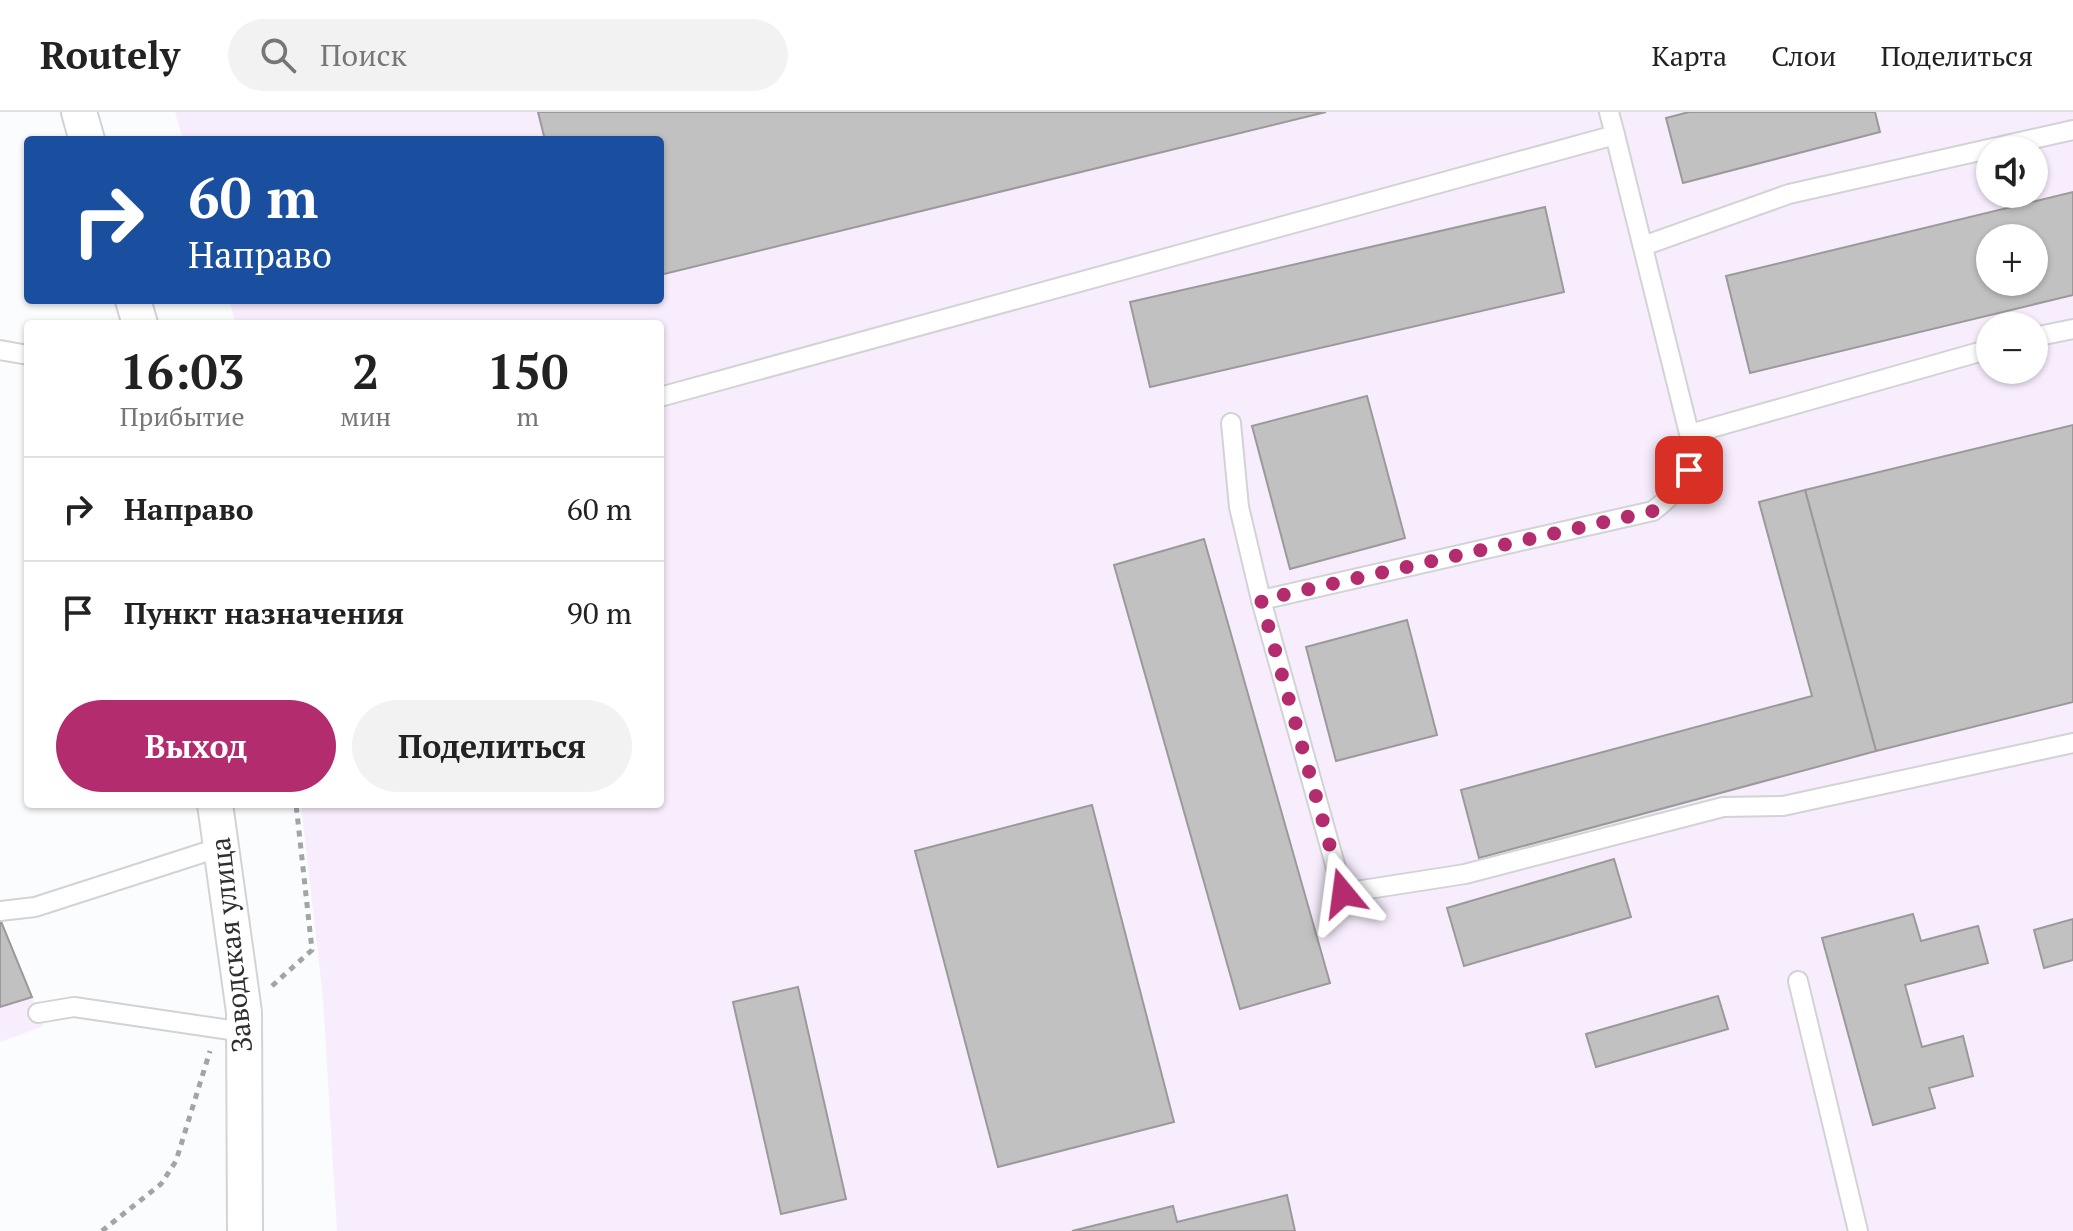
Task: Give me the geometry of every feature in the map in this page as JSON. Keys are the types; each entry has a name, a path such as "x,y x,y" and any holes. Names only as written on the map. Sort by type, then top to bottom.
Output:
{"street":[{"path":"79,112 86,136"},
{"name":"Заводская улица","path":"216,808 244,1032 245,1231"}],"lane":[{"path":"1261,600 1653,511 1676,493 1689,470 1692,445 1609,112"},
{"path":"1643,246 1789,194 2073,130"},
{"path":"664,396 1615,135"},
{"path":"2048,334 2073,329"},
{"path":"0,350 24,354"},
{"path":"1690,434 1976,353"},
{"path":"1231,423 1239,507 1261,600 1343,893 1465,874 1723,807 1799,803 2073,743"},
{"path":"0,911 35,907 221,847"},
{"path":"1798,981 1858,1231"},
{"path":"38,1013 74,1007 244,1032"}],"shaded area":[{"path":"175,112 2073,112 2073,1231 337,1231 323,998 301,808 664,808 664,320 235,320 230,304 664,304 664,136 182,136"},
{"path":"0,919 44,1026 0,1042"}],"building":[{"path":"538,112 1326,112 664,274 664,136 544,136"},
{"path":"1689,112 1875,112 1880,132 1683,183 1666,118"},
{"path":"2073,192 2073,295 2003,312 1976,312 1976,318 1750,373 1726,276 2007,208 2048,208 2048,198"},
{"path":"1545,207 1564,292 1150,387 1130,302"},
{"path":"1367,396 1405,538 1290,569 1252,426"},
{"path":"2073,425 2073,702 1876,751 1805,490"},
{"path":"1805,490 1876,751 1479,858 1461,790 1812,696 1759,502"},
{"path":"1204,539 1330,983 1240,1009 1114,565"},
{"path":"1407,620 1437,735 1336,761 1306,647"},
{"path":"1092,805 1174,1122 998,1167 915,851"},
{"path":"1614,859 1631,917 1464,966 1447,908"},
{"path":"1913,914 1921,941 1978,926 1988,963 1905,985 1922,1047 1963,1036 1973,1076 1929,1088 1935,1108 1873,1125 1822,938"},
{"path":"0,919 32,997 0,1007"},
{"path":"2073,919 2073,960 2044,968 2034,930"},
{"path":"798,987 846,1199 781,1214 733,1002"},
{"path":"1718,996 1728,1029 1596,1067 1586,1034"},
{"path":"1287,1195 1295,1231 1072,1231 1173,1206 1177,1222"}],"route":[{"path":"1343,893 1261,600 1653,511 1676,493 1689,470"}]}
